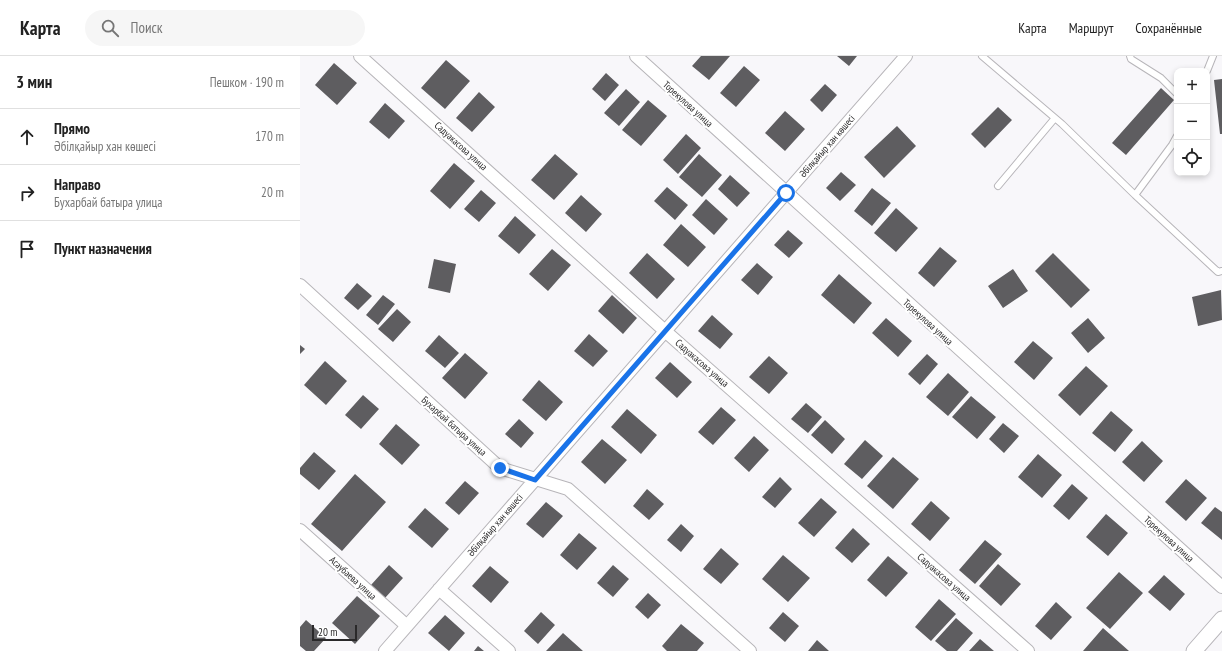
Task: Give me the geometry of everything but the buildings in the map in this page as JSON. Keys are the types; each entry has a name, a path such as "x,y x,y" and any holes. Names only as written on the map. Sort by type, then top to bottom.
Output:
{"street":[{"name":"Садуакасова улица","path":"360,56 665,331 1028,651"},
{"name":"Торекулова улица","path":"636,56 1222,587"},
{"name":"Әбілқайыр хан көшесі","path":"385,651 906,56"},
{"name":"Бухарбай батыра улица","path":"300,285 500,468 568,489 750,651"},
{"name":"Асаубаева улица","path":"300,530 407,626"},
{"path":"439,589 509,651"},
{"path":"1194,651 1222,619"}],"lane":[{"path":"982,56 1055,118 1134,195 1218,272 1222,272"},
{"path":"1130,56 1131,59 1161,78 1174,91"},
{"path":"1208,68 1213,56"},
{"path":"998,186 1055,118"},
{"path":"1134,195 1175,140"}],"route":[{"path":"500,468 535,480 786,193"}]}
